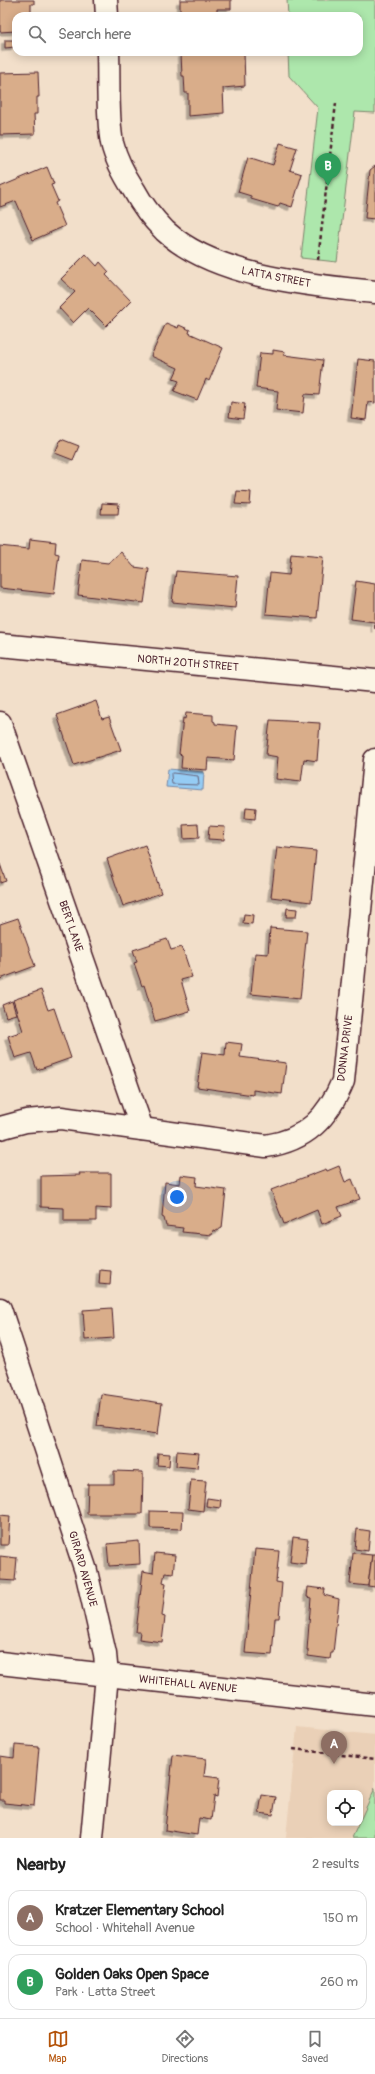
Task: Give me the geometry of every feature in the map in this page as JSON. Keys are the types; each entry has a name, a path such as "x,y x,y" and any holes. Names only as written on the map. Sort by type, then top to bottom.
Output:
{"street":[{"path":"106,0 107,12"},
{"name":"LATTA STREET","path":"108,56 112,143 128,181 142,205 165,231 182,244 219,263 252,274 375,292"},
{"name":"NORTH 20TH STREET","path":"0,645 375,681"},
{"name":"BERT LANE","path":"0,723 142,1128"},
{"name":"DONNA DRIVE","path":"0,1128 26,1121 61,1118 266,1146 278,1144 301,1135 321,1120 335,1101 343,1081 375,760"},
{"name":"GIRARD AVENUE","path":"0,1309 5,1338 86,1571 105,1654 107,1675 92,1838"},
{"name":"WHITEHALL AVENUE","path":"0,1663 375,1705"}],"path":[{"path":"314,284 336,103"},
{"path":"293,1749 375,1759"}],"shaded area":[{"path":"297,1727 375,1735 375,1838 286,1838"}],"green space":[{"path":"287,0 375,0 375,113 355,112 337,262 301,258 318,108 289,76 288,56 363,56 363,12 288,12"},
{"path":"375,1788 375,1838 352,1838 358,1826 363,1826 363,1814"}],"water":[{"path":"168,769 204,772 203,790 166,787"}],"building":[{"path":"0,0 34,0 34,4 31,4 31,12 12,12 12,31 0,32"},
{"path":"180,0 231,0 231,9 217,9 217,12 180,12"},
{"path":"5,40 12,40 12,47 5,48"},
{"path":"181,56 244,56 245,86 223,88 224,113 188,116 188,93 185,93 184,76 182,76"},
{"path":"38,72 39,97 37,97 37,114 34,114 35,134 0,135 0,73"},
{"path":"280,143 297,148 290,170 302,174 292,207 280,203 278,207 251,199 251,196 238,192 248,157 273,165"},
{"path":"375,166 375,219 365,218 370,170"},
{"path":"47,167 54,184 51,185 58,201 55,203 65,226 33,240 16,201 0,207 0,187"},
{"path":"86,254 97,266 100,262 109,272 106,275 131,301 106,326 88,308 73,323 59,308 75,292 61,279"},
{"path":"166,323 178,328 179,325 190,330 189,333 223,348 209,381 206,379 197,400 174,391 179,381 173,379 178,368 151,356"},
{"path":"273,350 285,352 284,355 323,360 319,395 305,394 303,413 276,410 278,391 256,388 260,353 273,354"},
{"path":"358,359 375,361 375,403 368,402 366,420 351,418"},
{"path":"231,402 245,404 243,419 229,417"},
{"path":"61,439 79,446 73,460 55,453"},
{"path":"237,491 251,492 250,505 235,504"},
{"path":"102,503 119,504 118,514 101,514"},
{"path":"30,539 56,542 55,553 59,554 54,594 0,588 0,546 29,549"},
{"path":"121,552 134,567 149,569 144,603 78,595 82,560 108,563"},
{"path":"291,554 323,557 317,618 266,614 270,573 289,575"},
{"path":"176,571 238,576 235,608 172,602"},
{"path":"356,581 375,584 375,629 374,622 351,619"},
{"path":"96,701 102,719 109,717 121,750 74,765 57,715"},
{"path":"186,713 213,715 213,721 215,724 237,726 234,760 208,758 207,770 181,768 182,755 179,754 183,718 185,719"},
{"path":"270,720 320,723 317,761 304,759 301,782 276,779 278,757 266,755"},
{"path":"246,807 256,808 255,819 245,818"},
{"path":"198,824 199,838 184,839 183,825"},
{"path":"209,826 225,827 224,840 208,839"},
{"path":"145,845 161,893 123,906 107,859"},
{"path":"277,847 316,851 311,902 271,897"},
{"path":"0,864 6,881 0,883"},
{"path":"287,908 297,909 296,917 286,917"},
{"path":"244,914 253,915 252,924 243,923"},
{"path":"18,918 35,966 0,979 0,924"},
{"path":"270,928 307,931 300,999 251,994 255,953 268,954"},
{"path":"167,939 171,950 182,947 192,977 181,980 190,1011 155,1021 144,985 142,986 134,963 137,962 133,950"},
{"path":"41,990 48,1010 54,1008 71,1058 37,1070 31,1053 15,1058 8,1036 23,1031 13,1000"},
{"path":"12,1001 16,1014 6,1017 2,1005"},
{"path":"226,1042 242,1044 240,1057 286,1063 282,1094 253,1090 253,1095 197,1087 202,1052 225,1055"},
{"path":"339,1166 345,1182 352,1179 360,1199 338,1207 342,1216 322,1224 317,1210 284,1224 271,1190 326,1169 327,1171"},
{"path":"79,1173 111,1173 111,1209 96,1208 96,1221 64,1221 64,1208 41,1207 41,1176 80,1175"},
{"path":"181,1175 197,1177 196,1186 226,1190 222,1228 216,1231 213,1230 212,1235 182,1232 183,1228 166,1226 164,1218 162,1217 165,1182 180,1184"},
{"path":"100,1270 111,1271 110,1285 99,1284"},
{"path":"112,1308 114,1338 85,1340 83,1310"},
{"path":"101,1394 162,1403 158,1434 97,1426"},
{"path":"177,1451 199,1453 197,1468 176,1466"},
{"path":"158,1453 170,1454 169,1466 157,1465"},
{"path":"114,1471 143,1472 142,1514 87,1514 88,1484 114,1484"},
{"path":"191,1480 206,1481 203,1511 188,1509"},
{"path":"207,1498 221,1500 220,1508 206,1506"},
{"path":"150,1511 183,1512 182,1529 150,1528"},
{"path":"0,1515 10,1516 8,1545 0,1545"},
{"path":"357,1529 370,1531 368,1551 355,1549"},
{"path":"293,1537 308,1539 305,1564 290,1562"},
{"path":"139,1541 140,1564 109,1566 107,1544"},
{"path":"255,1549 279,1551 276,1582 282,1583 279,1618 275,1618 272,1655 245,1653"},
{"path":"155,1553 175,1555 173,1574 165,1573 163,1582 166,1583 162,1616 165,1617 162,1642 139,1639 140,1632 136,1632 143,1571 153,1573"},
{"path":"353,1553 372,1555 368,1586 350,1584"},
{"path":"372,1555 375,1555 375,1587 368,1586"},
{"path":"0,1556 17,1558 15,1581 0,1580"},
{"path":"308,1587 325,1589 324,1595 339,1599 333,1653 331,1653 330,1659 308,1656 307,1650 311,1598 307,1597"},
{"path":"15,1745 39,1747 34,1806 4,1803 4,1800 0,1800 0,1756 14,1758"},
{"path":"173,1755 206,1759 204,1776 219,1778 217,1797 214,1796 211,1820 199,1818 197,1835 165,1830"},
{"path":"262,1795 276,1797 273,1815 259,1813"}],"place":[{"name":"Golden Oaks Open Space","path":"328,186"},
{"name":"Kratzer Elementary School","path":"334,1764"}]}
